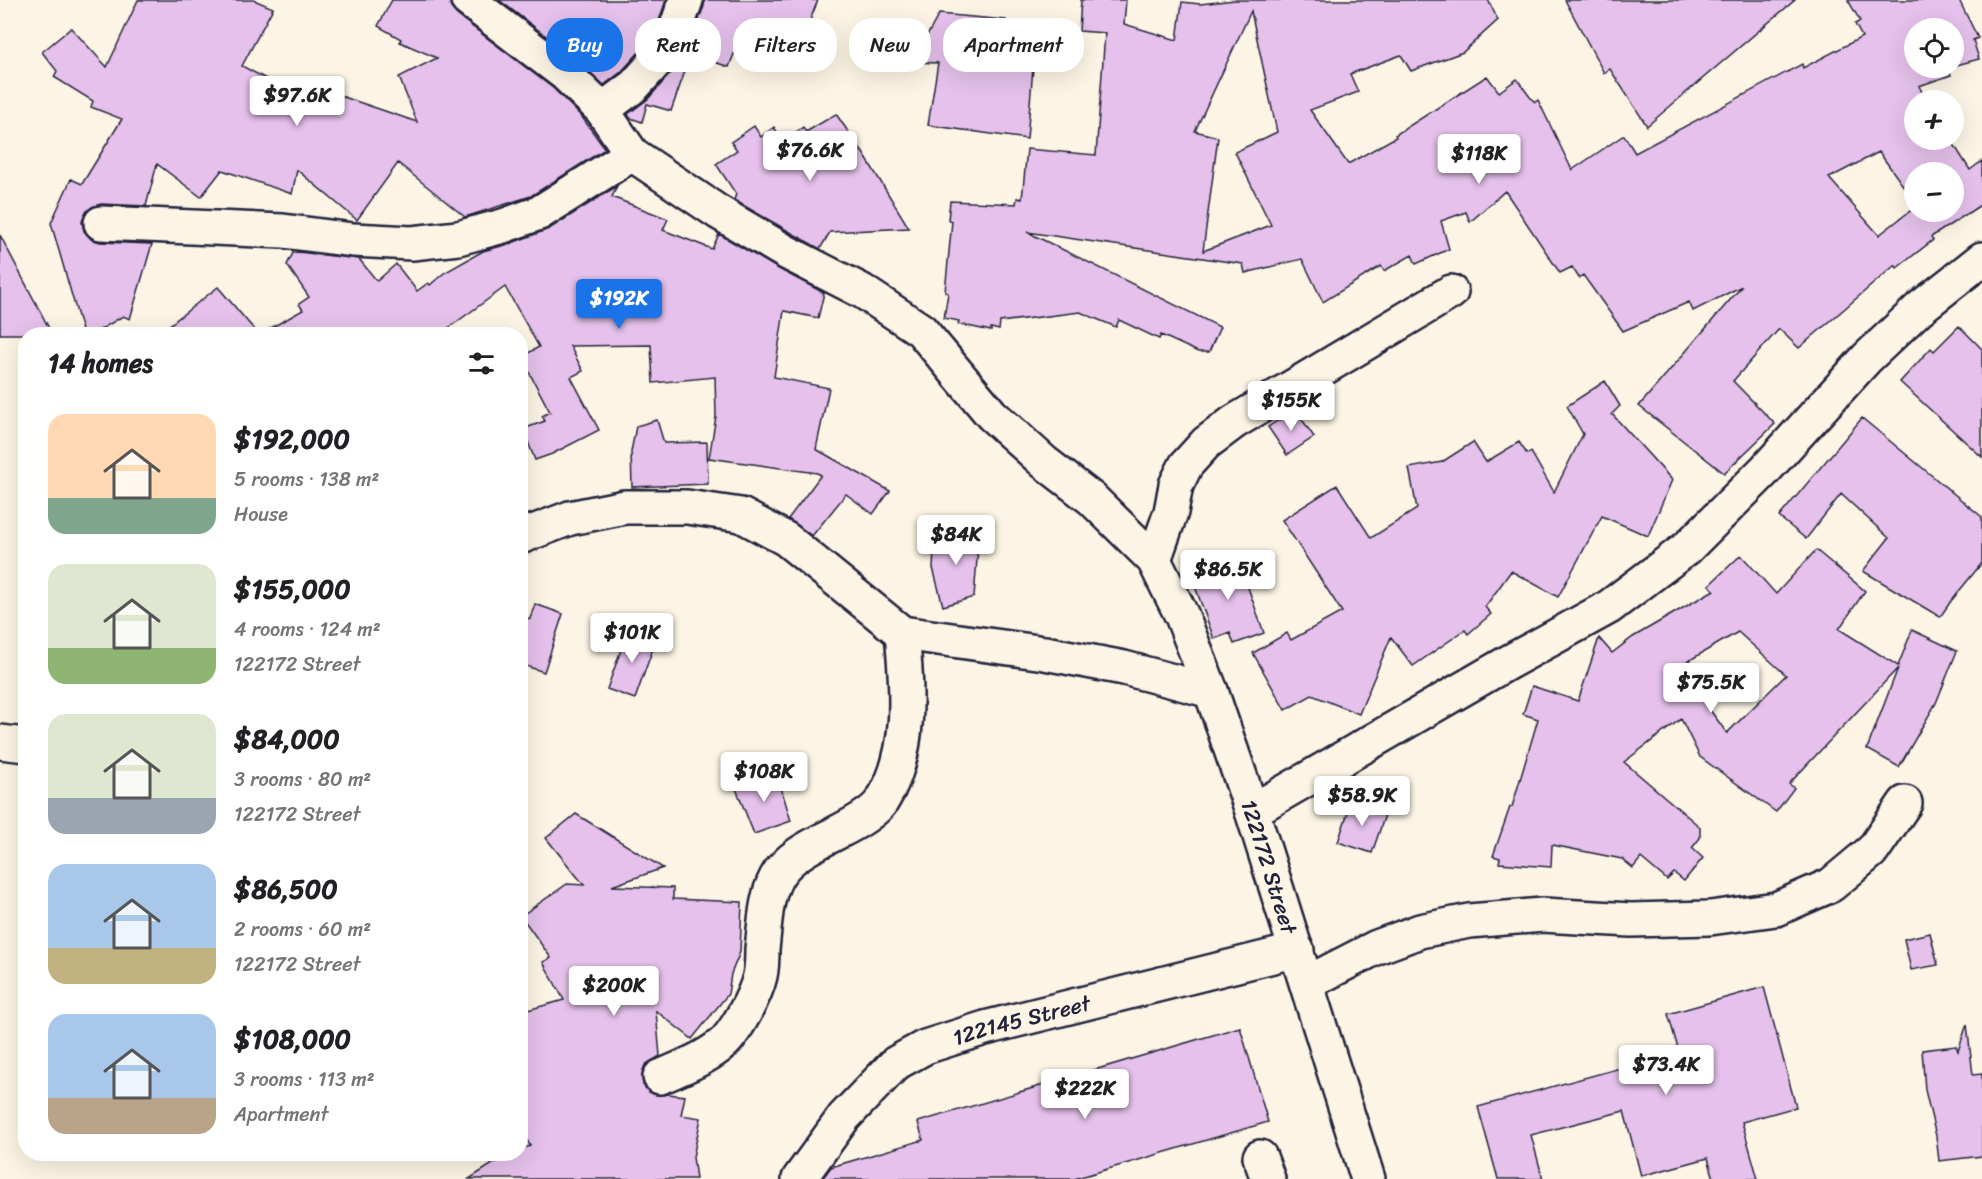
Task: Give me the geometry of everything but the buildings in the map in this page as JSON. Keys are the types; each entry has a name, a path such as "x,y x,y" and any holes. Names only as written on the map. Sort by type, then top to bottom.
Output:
{"street":[{"path":"602,110 634,86 670,46 686,0"},
{"path":"101,222 283,231 353,240 412,243 458,238 503,226 539,213 632,154 602,110 565,74 482,5"},
{"name":"122172 Street","path":"632,154 718,212 786,252 862,291 921,330 992,415 1044,462 1092,499 1154,560 1182,616 1211,691 1297,950 1368,1179"},
{"path":"1252,811 1608,607 1678,555 1764,471 1867,358 1920,308 1982,260"},
{"path":"1154,560 1171,512 1176,485 1186,465 1206,443 1233,422 1451,292"},
{"path":"528,534 570,518 625,507 687,507 741,515 786,539 902,633 1045,653 1124,668 1211,691"},
{"path":"660,1077 695,1062 722,1045 745,1013 760,976 768,899 777,876 789,862 817,843 854,824 881,803 899,763 905,715 906,676 902,633"},
{"path":"0,742 18,744"},
{"path":"1307,983 1377,947 1420,931 1469,921 1543,915 1631,920 1710,918 1776,909 1831,885 1873,850 1905,803"},
{"name":"122145 Street","path":"799,1179 844,1116 896,1063 925,1047 985,1028 1297,950"}]}
